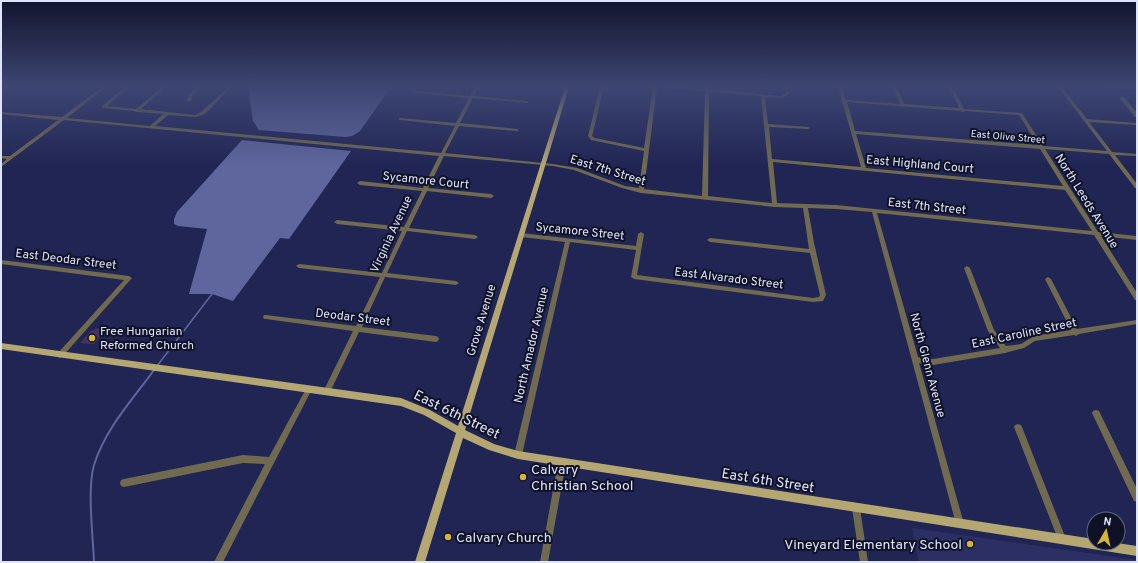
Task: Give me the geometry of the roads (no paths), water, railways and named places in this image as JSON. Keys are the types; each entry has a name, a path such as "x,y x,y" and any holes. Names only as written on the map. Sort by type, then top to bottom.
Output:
{"main road":[{"name":"Grove Avenue","path":"420,562 559,113"},
{"name":"East 6th Street","path":"1,346 387,400 411,405 435,416 493,448 518,455 1137,551"}],"street":[{"name":"East 7th Street","path":"4,113 543,164 575,169 612,183 641,191 775,205 836,207 1137,238"},
{"path":"1,166 69,113"},
{"path":"159,113 199,115 201,113"},
{"name":"Virginia Avenue","path":"327,392 463,113"},
{"path":"596,113 590,136 593,139 646,150"},
{"path":"641,191 651,113"},
{"path":"705,198 707,113"},
{"path":"765,113 775,205"},
{"path":"849,113 864,169"},
{"name":"North Leeds Avenue","path":"1006,113 1020,114 1137,298"},
{"path":"1081,113 1137,187"},
{"path":"151,127 166,114"},
{"path":"400,119 517,130"},
{"path":"1087,120 1137,124"},
{"path":"767,125 808,128"},
{"name":"East Olive Street","path":"854,132 1137,155"},
{"path":"1,157 11,158"},
{"name":"East Highland Court","path":"771,160 1066,188"},
{"name":"Sycamore Court","path":"360,183 491,196"},
{"path":"710,240 813,251 805,207"},
{"name":"North Glenn Avenue","path":"874,211 960,524"},
{"path":"337,222 475,237"},
{"path":"638,248 641,234"},
{"name":"Sycamore Street","path":"521,236 638,248"},
{"name":"North Amador Avenue","path":"518,455 568,241"},
{"name":"East Alvarado Street","path":"638,248 634,277 813,300 821,299 823,295 813,251"},
{"name":"East Deodar Street","path":"1,262 129,278 60,355"},
{"path":"299,266 456,283"},
{"path":"966,268 991,331 1005,350"},
{"path":"1048,279 1076,333"},
{"name":"Deodar Street","path":"266,317 436,339"},
{"name":"East Caroline Street","path":"916,360 933,362 1005,350 1022,346 1034,339 1137,322"},
{"path":"218,562 309,389"},
{"path":"1096,413 1137,498"},
{"path":"1018,427 1062,539"},
{"path":"124,483 243,459 270,461"},
{"path":"544,562 562,462"},
{"path":"856,508 864,562"}],"water":[{"path":"252,113 372,113 360,131 352,136 345,137 259,130 253,121"},
{"path":"242,140 351,151 289,239 280,238 233,301 212,294 189,294 207,229 178,226 174,224 174,219 177,212"}],"waterway":[{"path":"157,366 212,294"},
{"path":"94,562 91,499 94,465 112,427 154,370"}],"place":[{"name":"Free Hungarian Reformed Church","path":"92,338"},
{"name":"Calvary Christian School","path":"523,477"},
{"name":"Calvary Church","path":"448,537"},
{"name":"Vineyard Elementary School","path":"970,544"}]}
